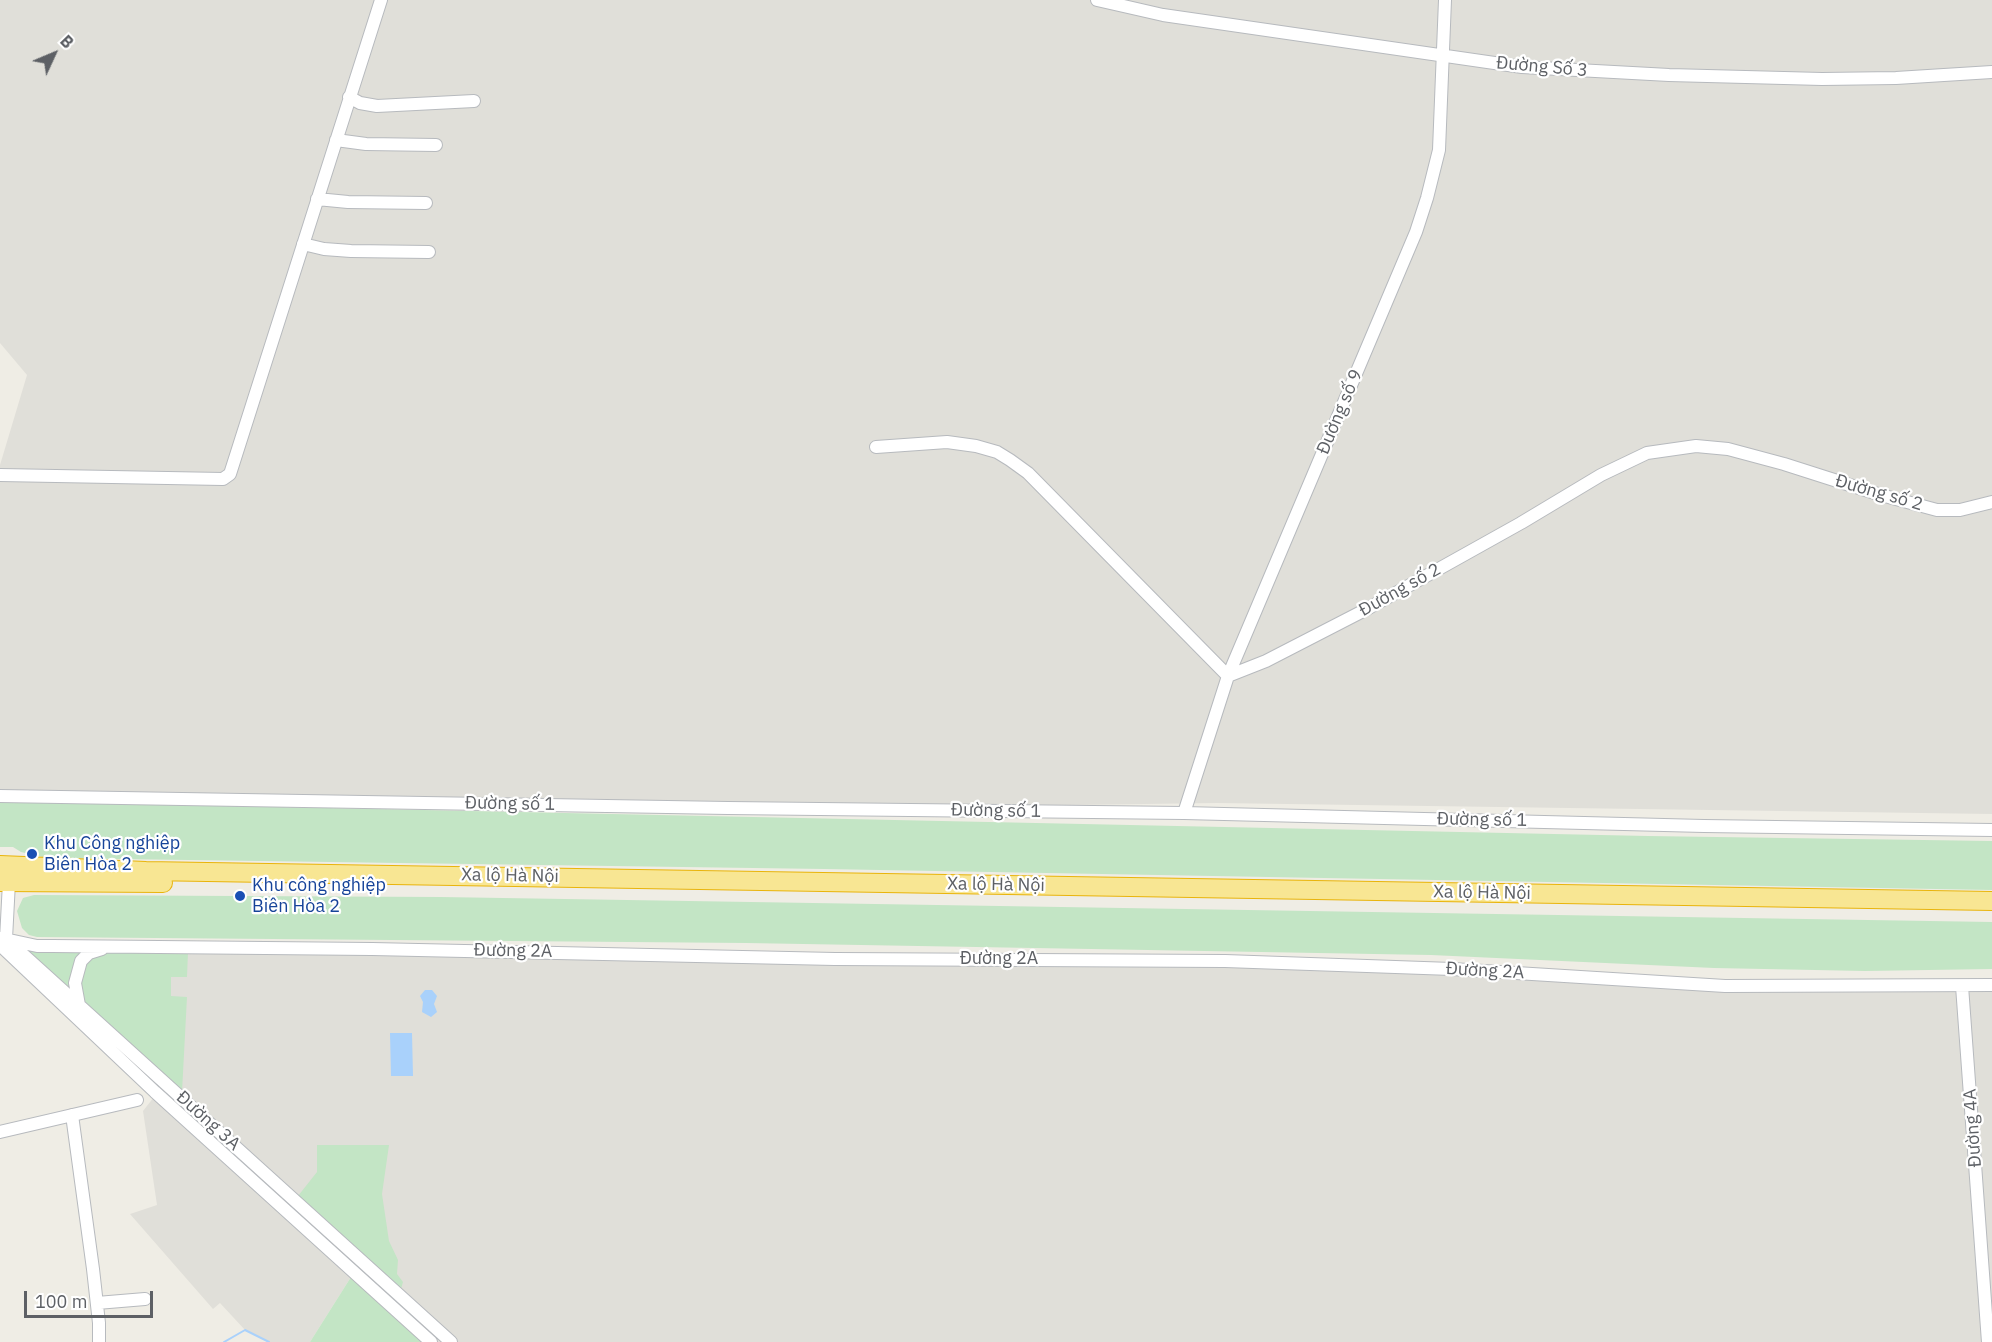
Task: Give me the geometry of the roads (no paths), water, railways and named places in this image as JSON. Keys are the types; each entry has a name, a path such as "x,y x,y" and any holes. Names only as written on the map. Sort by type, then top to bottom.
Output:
{"highway":[{"name":"Xa lộ Hà Nội","path":"0,865 146,871 1992,901"},
{"name":"Xa lộ Hà Nội","path":"4,882 421,886 1992,914"}],"street":[{"path":"0,475 227,478 381,0"},
{"name":"Đường Số 3","path":"1097,0 1163,15 1522,67 1686,76 1816,79 1891,78 1992,72"},
{"name":"Đường số 9","path":"1184,813 1228,676 1416,232 1439,150 1445,0"},
{"path":"349,98 377,106 474,101"},
{"path":"336,140 366,144 436,145"},
{"path":"317,199 358,203 426,203"},
{"path":"303,244 324,249 351,251 429,252"},
{"path":"876,447 947,442 976,446 997,452 1010,460 1028,473 1228,676"},
{"name":"Đường số 2","path":"1228,676 1266,661 1367,609 1521,523 1601,474 1647,453 1696,446 1728,449 1937,510 1960,510 1992,502"},
{"name":"Đường số 1","path":"0,796 1184,813 1704,826 1992,830"},
{"path":"2,941 4,882"},
{"name":"Đường 2A","path":"2,941 37,946 372,949 835,959 1225,961 1452,969 1725,986 1992,985"},
{"name":"Đường 3A","path":"2,941 79,1005 451,1342"},
{"name":"Đường 3A","path":"2,941 164,1099 431,1342"},
{"path":"79,1005 75,983 81,961 89,953 111,946"},
{"name":"Đường 4A","path":"1962,986 1988,1342"},
{"path":"0,1132 137,1100"},
{"path":"72,1115 97,1303 99,1342"},
{"path":"368,1285 378,1274"},
{"path":"97,1303 145,1299"}],"water":[{"path":"425,990 432,990 437,996 434,1004 437,1012 431,1017 422,1012 423,1002 420,996"},
{"path":"390,1033 412,1033 413,1076 391,1076"}],"waterway":[{"path":"224,1342 245,1330 269,1342"}],"place":[{"name":"Khu Công nghiệp Biên Hòa 2","path":"32,854"},
{"name":"Khu công nghiệp Biên Hòa 2","path":"240,896"}]}
